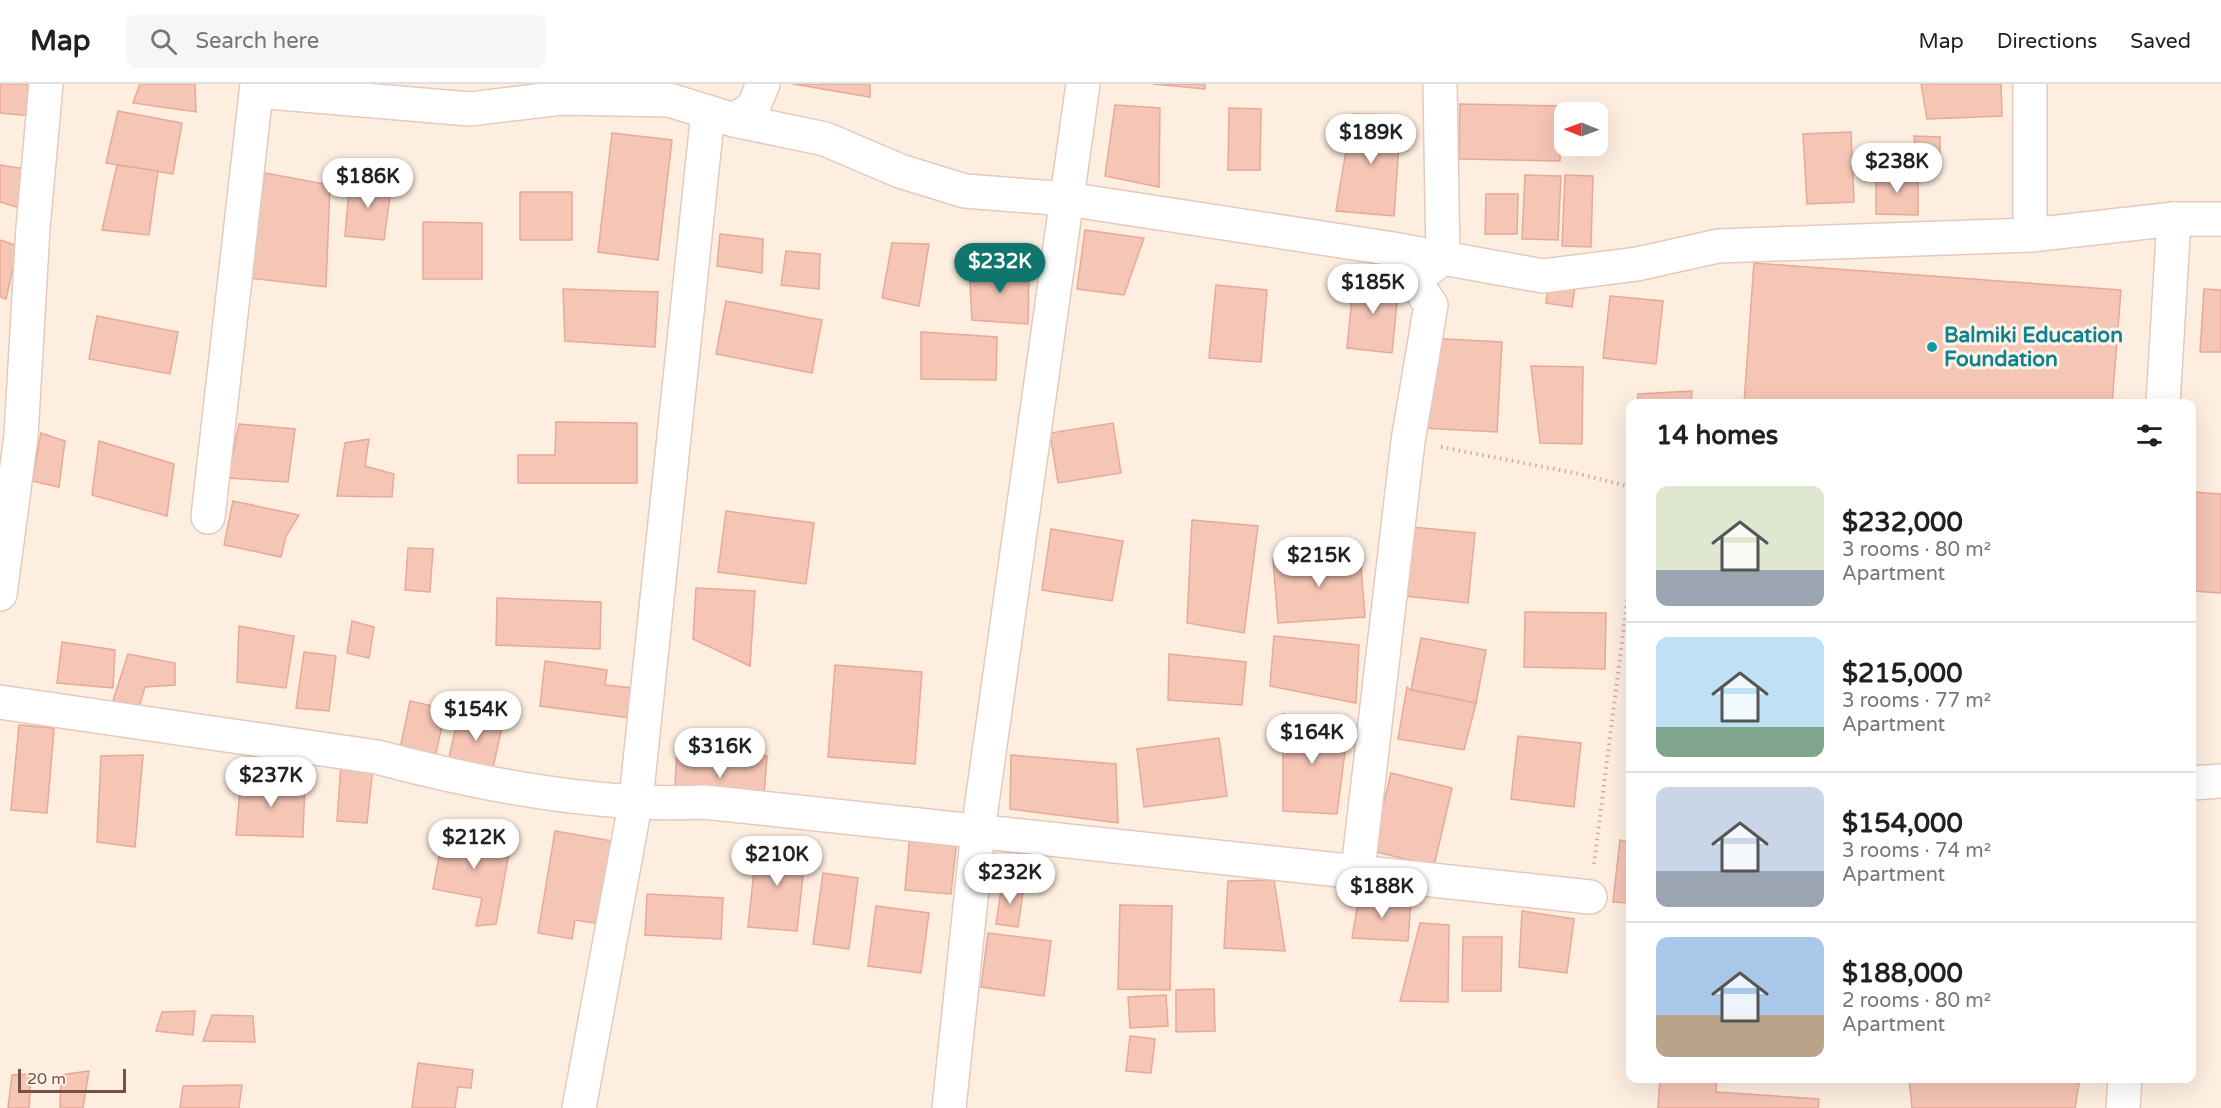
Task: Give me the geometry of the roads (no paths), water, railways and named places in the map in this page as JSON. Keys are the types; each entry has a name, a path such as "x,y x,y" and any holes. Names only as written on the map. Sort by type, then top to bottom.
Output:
{"street":[{"path":"0,594 21,436 33,228 46,84"},
{"path":"721,116 753,108 763,84"},
{"path":"949,1108 978,831 1083,84"},
{"path":"1440,84 1443,258"},
{"path":"2030,84 2030,236"},
{"path":"208,517 257,88 470,109 562,98 669,100 721,116 825,139 900,171 965,192 1066,199 1443,258 1543,276 1637,264 1718,246 2030,236 2174,219 2221,219"},
{"path":"579,1108 636,800 721,116"},
{"path":"2163,399 2174,219"},
{"path":"1358,870 1408,441 1431,305 1414,280 1443,258"},
{"path":"0,702 377,758 436,773 536,791 674,803 704,802 1358,870 1590,897"},
{"path":"2196,783 2221,781"},
{"path":"2123,1108 2125,1083"}],"place":[{"name":"Balmiki Education Foundation","path":"1932,347"}]}
